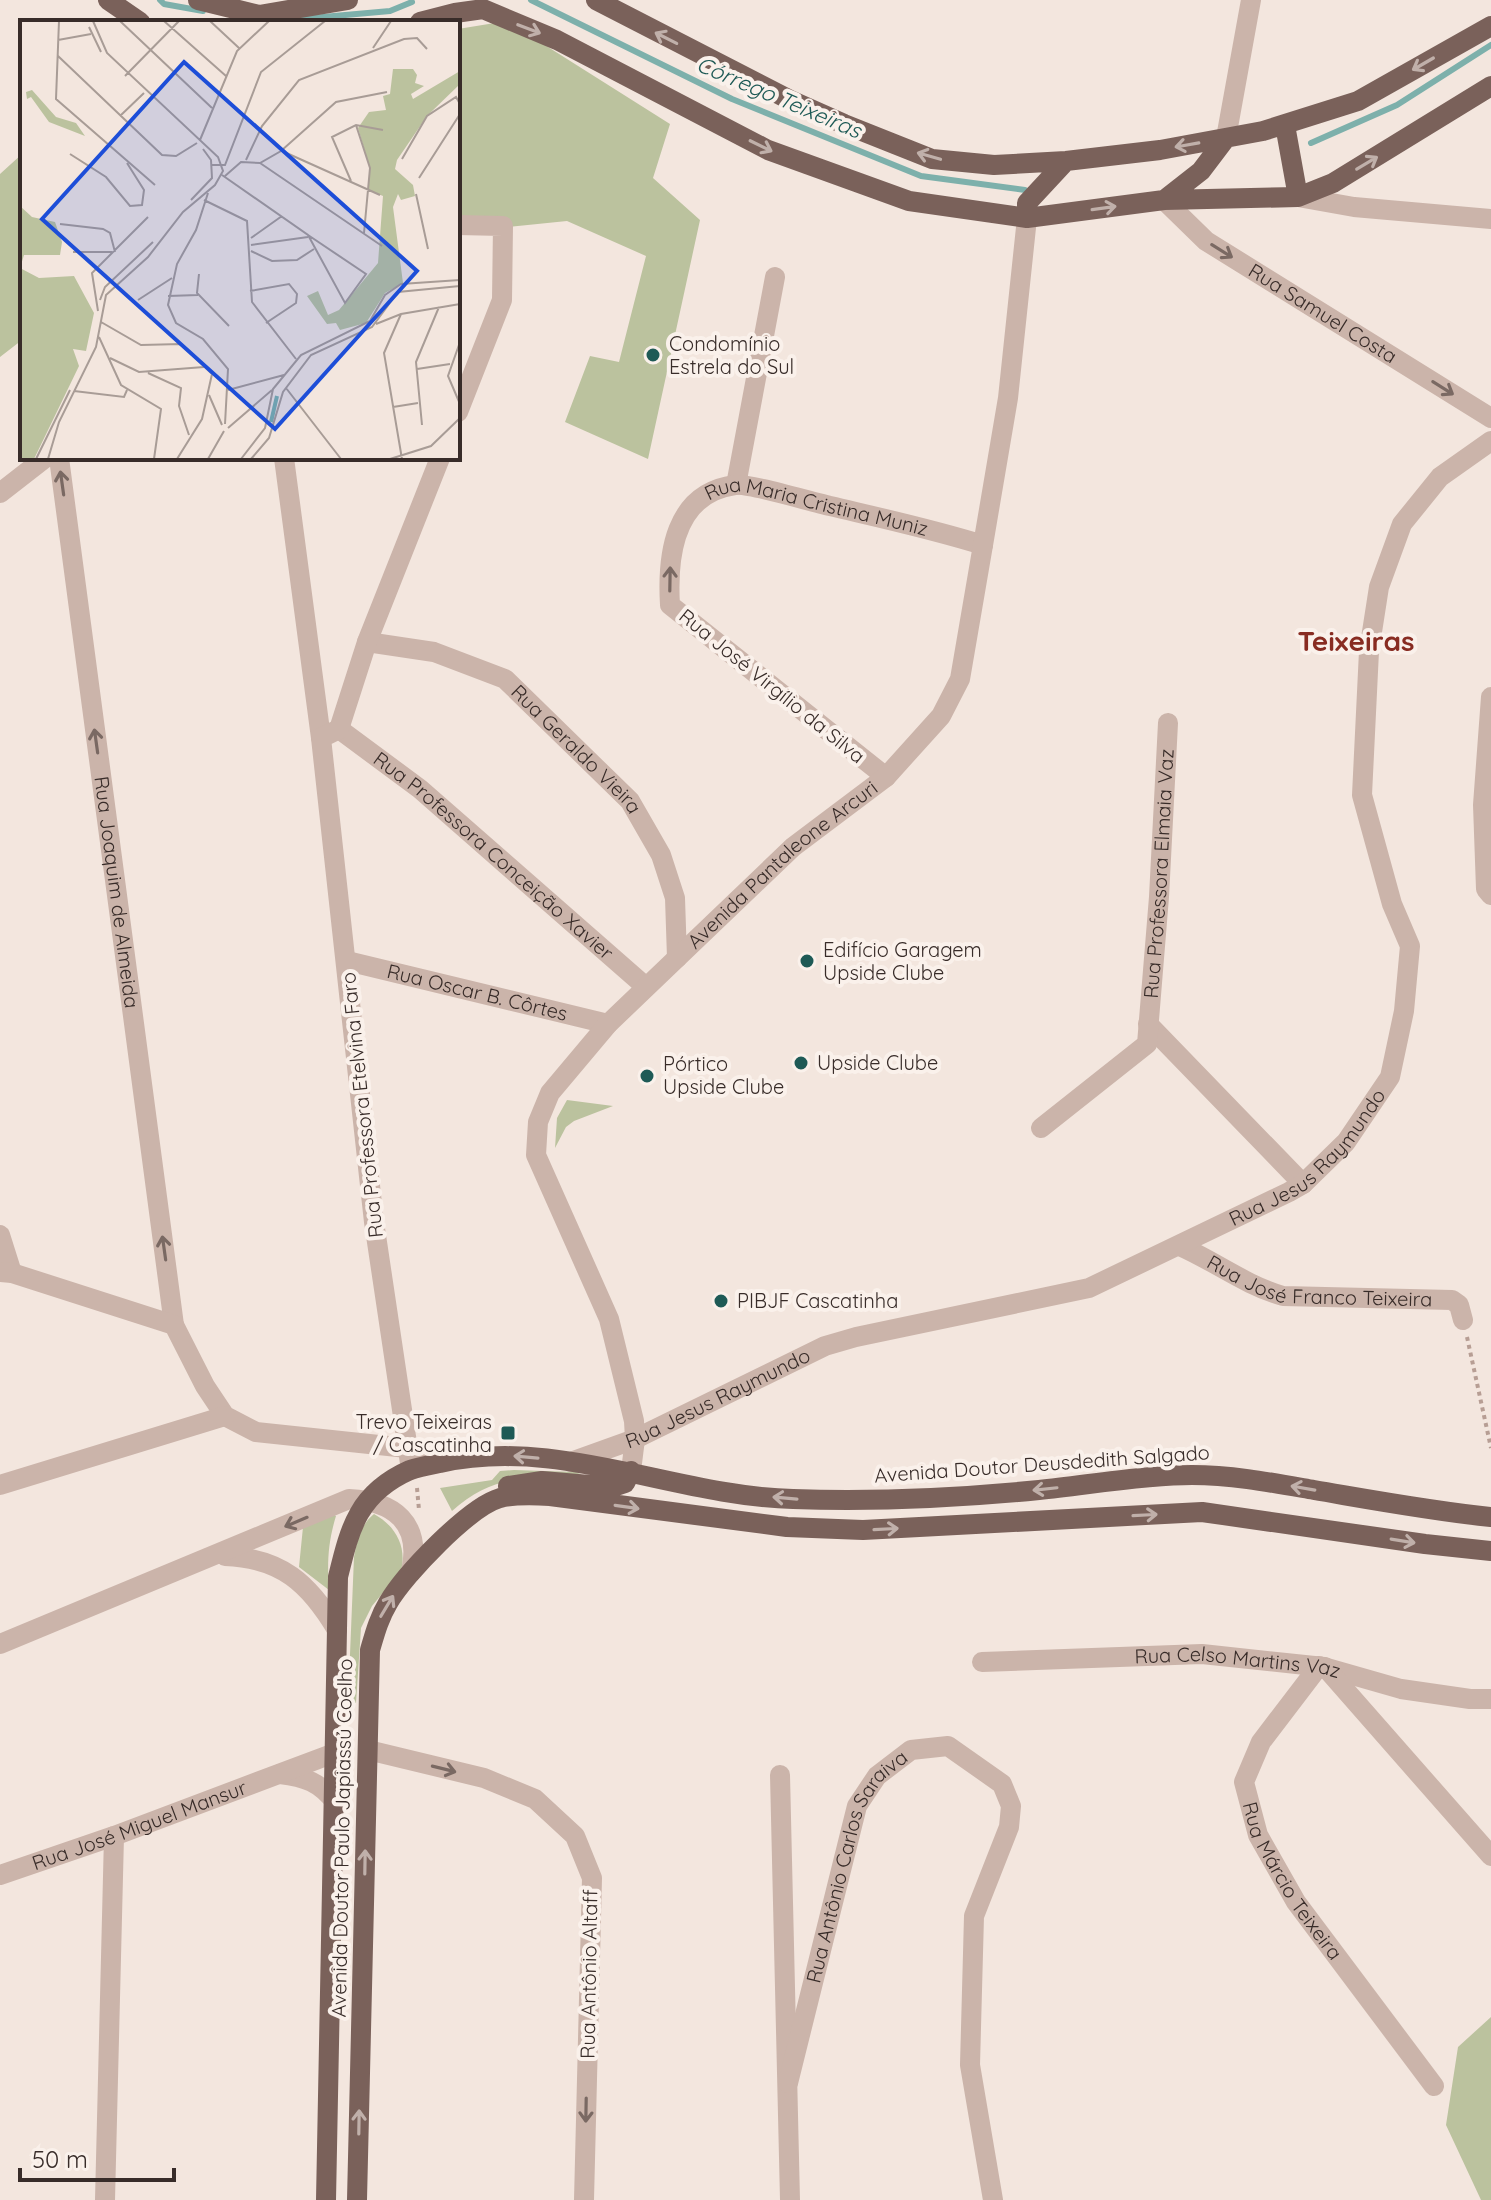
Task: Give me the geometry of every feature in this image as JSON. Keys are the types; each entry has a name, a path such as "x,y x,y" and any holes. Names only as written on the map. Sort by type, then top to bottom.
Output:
{"main road":[{"path":"108,0 137,20"},
{"path":"198,0 259,15 348,0"},
{"path":"596,0 790,100 932,159 994,165 1066,161 1160,150 1285,125 1358,101 1491,26"},
{"path":"424,20 450,6 486,5 768,150 909,201 1027,218 1164,200 1298,197 1333,183 1491,86"},
{"path":"1285,125 1298,197"},
{"path":"1164,200 1201,171 1226,138"},
{"path":"1027,218 1027,203 1066,161"},
{"name":"Avenida Doutor Deusdedith Salgado","path":"369,1500 411,1470 464,1458 500,1455 631,1471 700,1487 789,1499 894,1499 997,1494 1191,1475 1248,1479 1491,1517"},
{"path":"428,1555 431,1541 470,1503 492,1491 514,1484 542,1481 613,1487 625,1483 631,1471"},
{"name":"Avenida Doutor Paulo Japiassú Coelho","path":"357,2200 370,1650 378,1621 411,1572 472,1514 499,1498 550,1496 787,1527 863,1530 1202,1512 1491,1551"},
{"name":"Avenida Doutor Paulo Japiassú Coelho","path":"326,2200 338,1577 349,1532 357,1514 369,1500"}],"street":[{"path":"1226,138 1251,0"},
{"path":"1298,197 1354,207 1491,219"},
{"name":"Rua Samuel Costa","path":"1164,200 1206,241 1491,418"},
{"name":"Avenida Pantaleone Arcuri","path":"631,1471 634,1421 609,1319 536,1155 538,1122 550,1093 608,1024 793,847 886,777 941,716 960,679 1008,398 1027,218"},
{"path":"460,225 503,226 502,300 460,407"},
{"path":"736,485 775,277"},
{"name":"Rua Jesus Raymundo","path":"571,1462 635,1439 825,1346 1089,1288 1303,1184 1346,1142 1390,1077 1404,1011 1410,946 1392,904 1362,795 1369,651 1379,587 1402,524 1440,477 1491,441"},
{"path":"0,493 42,460"},
{"name":"Rua Joaquim de Almeida","path":"59,460 174,1325 205,1386 225,1416"},
{"name":"Rua Professora Etelvina Faro","path":"284,460 330,734 347,961 374,1222 411,1470"},
{"name":"Rua Professora Etelvina Faro","path":"330,734 439,460"},
{"name":"Rua Maria Cristina Muniz","path":"674,542 684,515 703,496 736,485 937,531 983,545"},
{"name":"Rua José Virgílio da Silva","path":"674,542 668,573 670,605 886,777"},
{"name":"Rua Geraldo Vieira","path":"367,642 434,652 505,679 630,801 661,855 675,898 677,958"},
{"path":"1488,892 1483,805 1491,697"},
{"name":"Rua Professora Elmaia Vaz","path":"1041,1128 1147,1044 1168,723"},
{"name":"Rua Professora Conceição Xavier","path":"330,734 420,789 646,987"},
{"name":"Rua Oscar B. Côrtes","path":"347,961 608,1024"},
{"name":"Rua Professora Elmaia Vaz","path":"1148,1024 1303,1184"},
{"path":"0,1235 6,1272 174,1325"},
{"name":"Rua José Franco Teixeira","path":"1180,1246 1207,1258 1256,1288 1283,1296 1452,1300 1459,1305 1463,1320"},
{"path":"0,1485 225,1416 256,1432 407,1448 464,1458"},
{"path":"0,1644 349,1499 384,1504 398,1513 413,1540 411,1572"},
{"path":"217,1555 254,1557 287,1573 310,1592 337,1630"},
{"name":"Rua Celso Martins Vaz","path":"982,1662 1202,1654 1321,1666 1401,1689 1491,1699"},
{"path":"1321,1666 1491,1856"},
{"name":"Rua Márcio Teixeira","path":"1321,1666 1261,1742 1244,1782 1258,1835 1296,1902 1434,2086"},
{"name":"Rua Antônio Carlos Saraiva","path":"788,2083 857,1806 877,1776 911,1750 948,1746 1002,1784 1011,1806 1009,1827 974,1916 970,2065 993,2200"},
{"name":"Rua Antônio Altaff","path":"368,1750 484,1778 535,1799 575,1836 592,1878 584,2200"},
{"name":"Rua José Miguel Mansur","path":"0,1875 114,1836 337,1752"},
{"path":"280,1774 316,1782 336,1803"},
{"path":"780,1775 790,2200"},
{"path":"105,2200 114,1836"}],"path":[{"path":"1463,1320 1491,1448"}],"green space":[{"path":"507,21 670,124 653,178 700,220 648,459 565,422 590,356 619,362 646,256 567,221 460,232 460,29"},
{"path":"20,156 20,342 0,357 0,174"},
{"path":"567,1100 613,1106 574,1121 566,1127 555,1148 557,1118"},
{"path":"500,1471 576,1472 582,1475 529,1478 498,1484 467,1499 452,1511 440,1488 492,1480"},
{"path":"333,1514 336,1516 329,1553 329,1590 299,1567 303,1527"},
{"path":"374,1514 398,1538 402,1554 401,1571 372,1606 361,1628 356,1703 348,1703 354,1557 363,1528"},
{"path":"1491,2017 1491,2200 1481,2200 1446,2125 1458,2047"}],"waterway":[{"name":"Córrego Teixeiras","path":"160,0 164,4 203,11"},
{"name":"Córrego Teixeiras","path":"531,0 732,99 921,176 1025,190"},
{"name":"Córrego Teixeiras","path":"289,20 390,11 412,2"},
{"name":"Córrego Teixeiras","path":"1311,143 1397,105 1491,45"}],"place":[{"name":"Condomínio Estrela do Sul","path":"653,355"},
{"name":"Edifício Garagem Upside Clube","path":"807,961"},
{"name":"Upside Clube","path":"801,1063"},
{"name":"Pórtico Upside Clube","path":"647,1076"},
{"name":"PIBJF Cascatinha","path":"721,1301"},
{"name":"Trevo Teixeiras / Cascatinha","path":"508,1433"}],"district":[{"name":"Teixeiras","path":"1356,641"}]}
